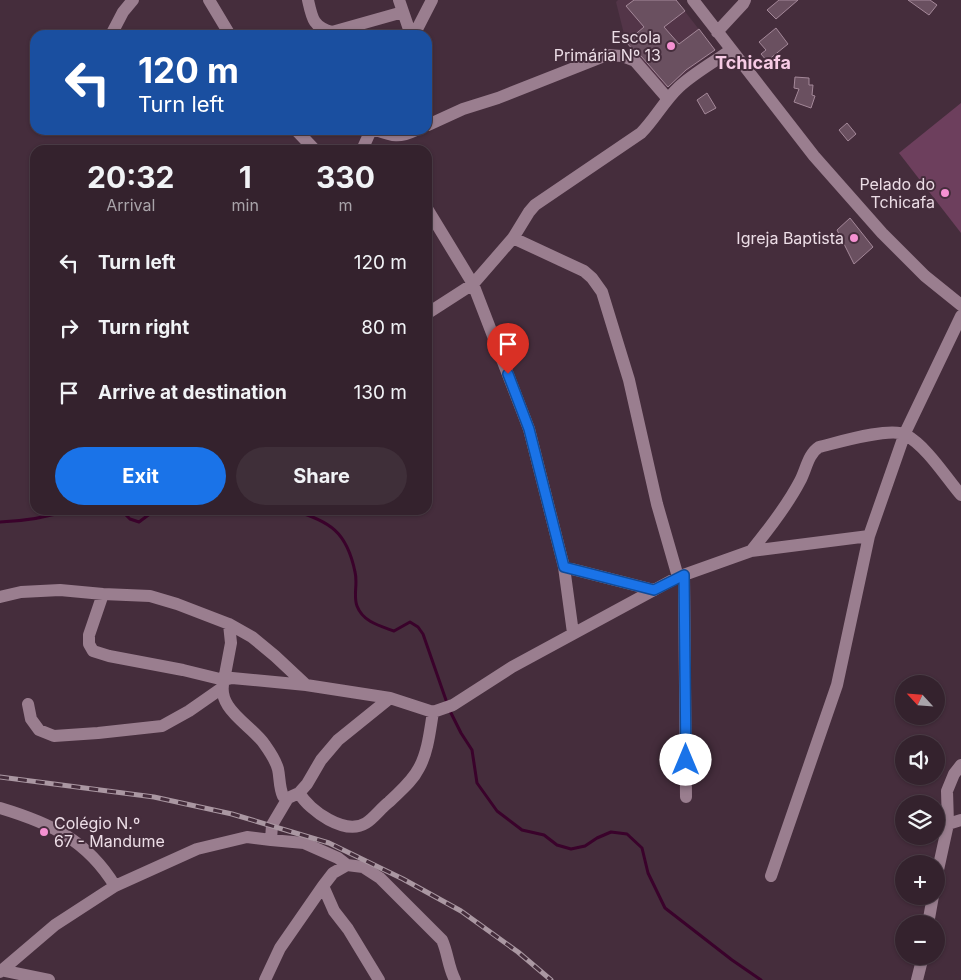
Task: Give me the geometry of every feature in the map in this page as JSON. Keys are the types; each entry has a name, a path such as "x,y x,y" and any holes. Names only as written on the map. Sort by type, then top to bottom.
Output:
{"street":[{"path":"114,30 123,12 133,0"},
{"path":"209,0 227,30"},
{"path":"308,0 313,21 325,30"},
{"path":"415,30 432,0"},
{"path":"693,0 814,156 882,233 925,276 961,305"},
{"path":"717,32 746,1"},
{"path":"337,30 401,6 410,30"},
{"path":"432,310 474,284 512,238 535,205 641,133 653,122 668,99 680,86 730,50"},
{"path":"432,123 463,108 498,98 607,55 622,56 635,61 668,99"},
{"path":"301,135 310,145"},
{"path":"389,135 406,135"},
{"path":"432,216 474,284 529,429 564,567 573,633"},
{"path":"512,238 584,271 592,278 602,292 629,380 656,504 681,576 686,797"},
{"path":"771,876 837,685 869,536 905,433 961,316"},
{"path":"751,551 791,499 814,451 819,447 860,436 905,433 930,456 961,495"},
{"path":"28,704 30,719 39,730 54,736 162,726 189,711 232,678 306,685 390,698 437,711 452,705 512,667 573,633 681,576 751,551 869,536"},
{"path":"564,567 654,590"},
{"path":"0,597 21,592 60,590 150,596 229,624 252,637 306,685"},
{"path":"103,594 89,635 88,644 93,650 110,656 174,668 223,684"},
{"path":"229,624 230,643 223,684 223,696 233,713 265,744 278,768 279,787 283,796 293,796 320,815 339,824 356,827 367,822 413,778 420,766 437,711"},
{"path":"271,840 272,825 293,796 307,784 321,760 338,740 390,698"},
{"path":"941,855 948,824 947,791 954,774 961,765"},
{"path":"0,808 26,816 77,842 104,868 115,886"},
{"path":"948,824 961,820"},
{"path":"1,971 55,925 115,886 197,849 247,837 304,843 338,858 347,865 363,867 380,878 442,940 447,952 449,970 455,980"},
{"path":"265,980 280,948 323,886 333,873 347,865"},
{"path":"323,886 334,911 348,929 379,980"},
{"path":"917,980 921,965"},
{"path":"1,971 50,980"}],"shaded area":[{"name":"Escola Primária Nº 13","path":"618,0 676,0 715,50 665,89 626,42 616,2"},
{"name":"Pelado do Tchicafa","path":"961,103 961,233 899,153"}],"building":[{"name":"Escola Primária Nº 13","path":"634,0 676,0 685,11 664,27 679,44 699,29 715,50 686,70 668,87 626,42 644,27 626,6"},
{"path":"779,0 798,0 776,19 767,10"},
{"path":"908,0 930,0 937,5 929,15"},
{"path":"776,28 788,44 767,61 761,54 766,50 759,42"},
{"path":"795,77 809,78 809,85 813,85 812,95 815,96 811,108 794,102 799,89 794,88"},
{"path":"707,93 716,108 705,114 697,100"},
{"path":"847,123 856,134 848,141 839,130"},
{"name":"Igreja Baptista","path":"850,218 873,247 854,264 837,230"}],"waterway":[{"path":"0,522 35,519 51,515"},
{"path":"126,515 130,519 139,522 148,515"},
{"path":"307,515 335,530 347,547 352,558 356,576 356,602 363,616 372,623 394,631 410,622 418,627 423,634 447,703"},
{"path":"449,709 472,750 477,783 497,811 522,830 544,835 557,845 571,849 585,846 611,832 627,834 642,848 648,873 665,908 761,980"}],"railway":[{"path":"0,777 154,797 232,814 329,843 403,879 461,911 518,952 551,980"}],"place":[{"name":"Escola Primária Nº 13","path":"671,46"},
{"name":"Pelado do Tchicafa","path":"945,193"},
{"name":"Igreja Baptista","path":"854,238"},
{"name":"Colégio N.º 67 - Mandume","path":"44,832"}],"district":[{"name":"Tchicafa","path":"753,63"}],"route":[{"path":"508,374 529,429 564,567 654,590 684,575 686,760"}]}
